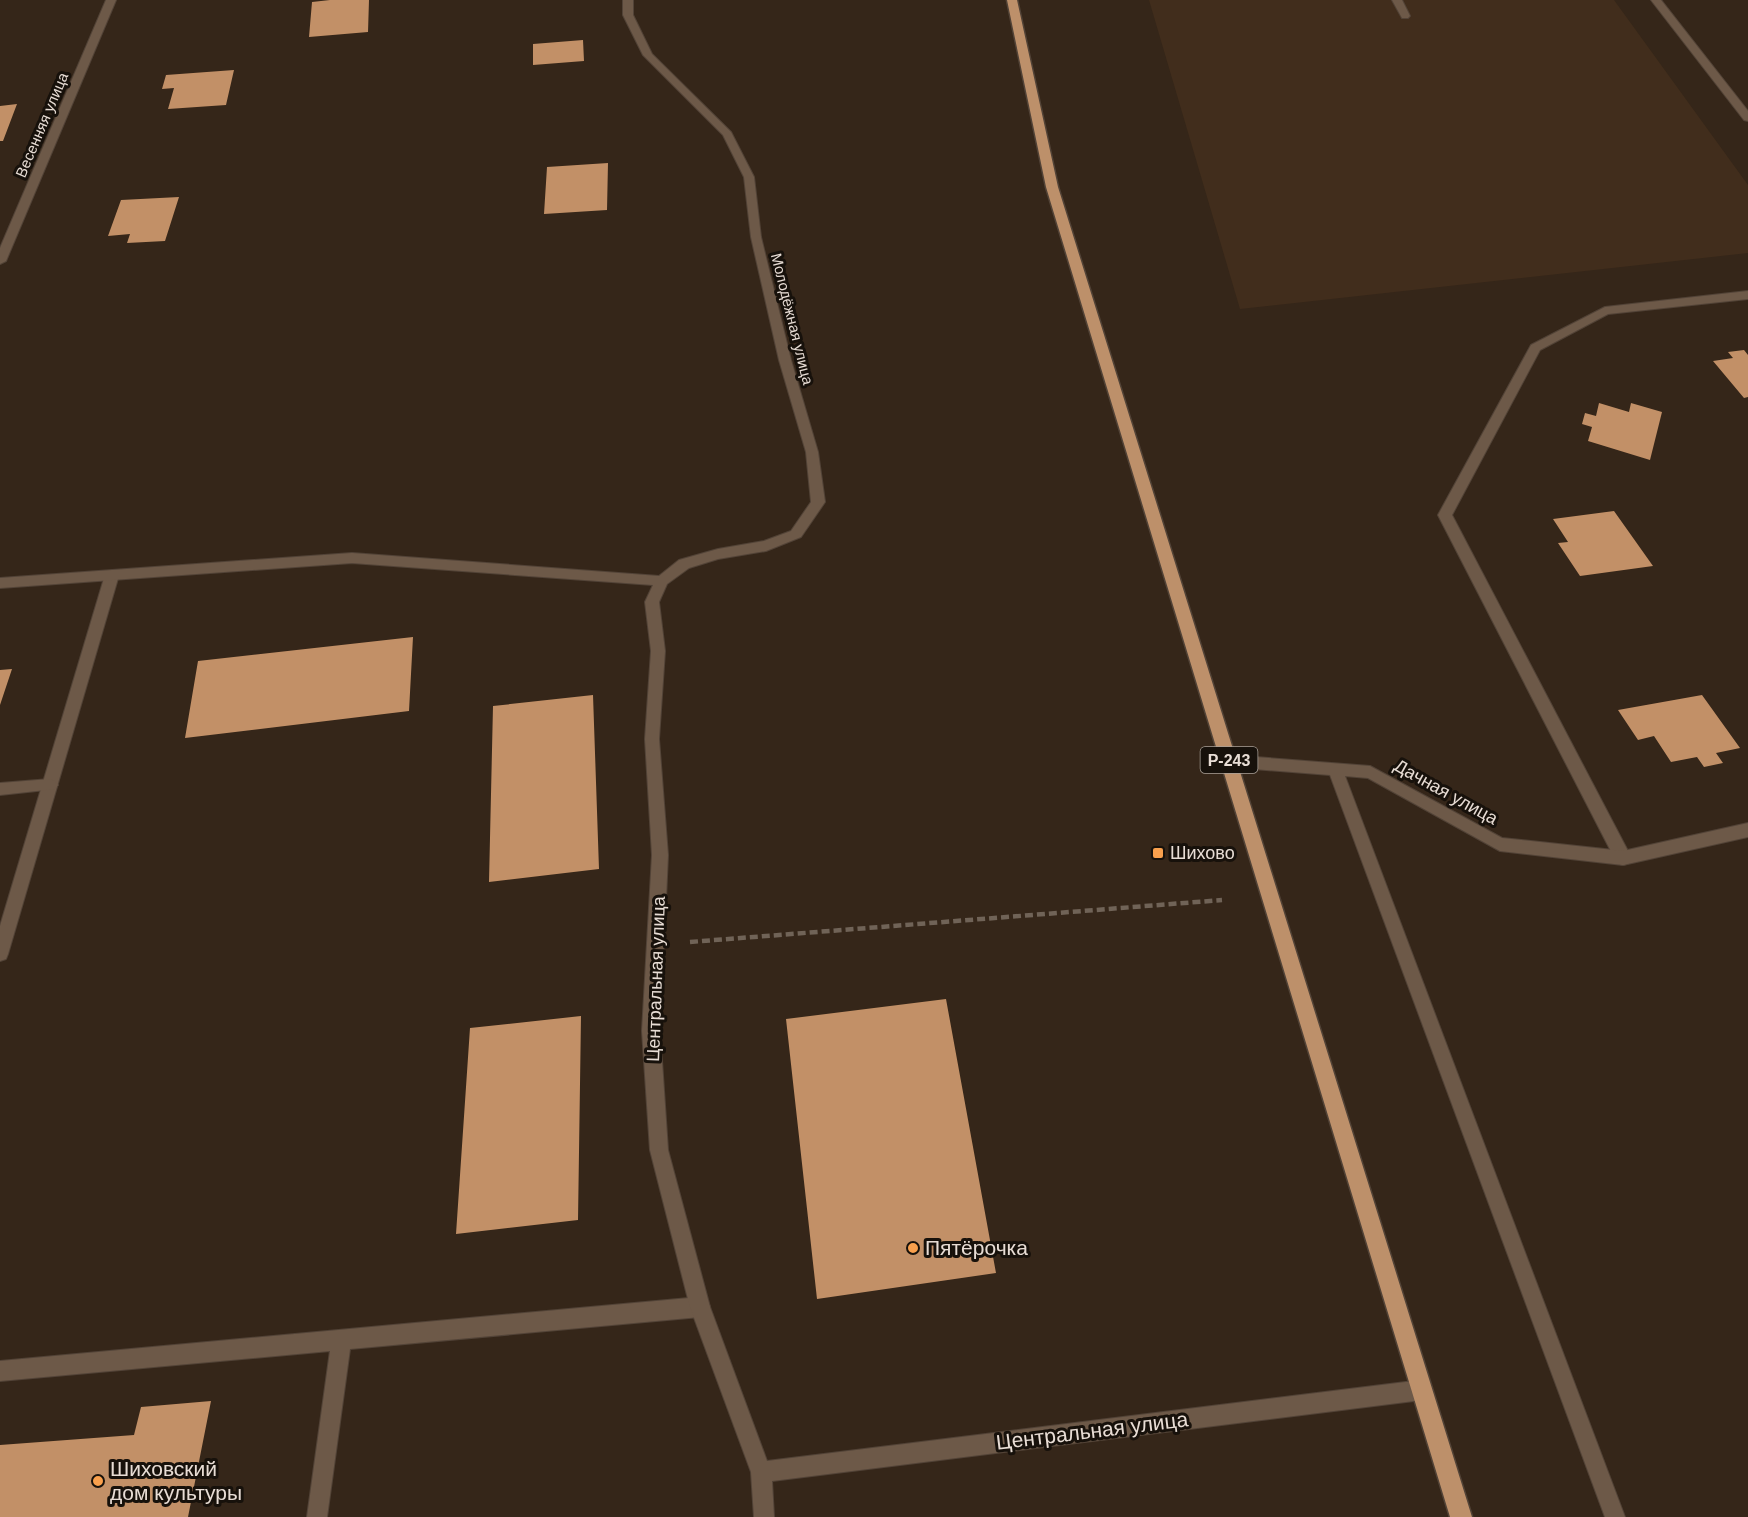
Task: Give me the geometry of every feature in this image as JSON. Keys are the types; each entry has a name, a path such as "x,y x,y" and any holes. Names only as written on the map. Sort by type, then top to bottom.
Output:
{"highway":[{"name":"Р-243","path":"1012,0 1052,187 1461,1517"}],"street":[{"name":"Весенняя улица","path":"0,261 111,0"},
{"name":"Молодёжная улица","path":"628,0 628,15 648,55 727,134 749,177 756,237 785,360 812,452 818,502 796,534 766,546 718,554 684,564 662,581"},
{"path":"1397,0 1405,16"},
{"path":"1656,0 1748,118"},
{"path":"1623,858 1445,515 1536,348 1605,311 1748,295"},
{"path":"0,584 352,558 662,581"},
{"path":"0,954 112,575"},
{"name":"Центральная улица","path":"662,581 652,602 657,651 652,739 660,855 651,1031 659,1150 700,1306 761,1472 764,1517"},
{"name":"Дачная улица","path":"1229,761 1370,772 1500,844 1623,858 1748,830"},
{"path":"1335,769 1615,1517"},
{"path":"0,789 50,785"},
{"path":"0,1371 700,1306"},
{"path":"317,1517 341,1340"},
{"name":"Центральная улица","path":"761,1472 1422,1390"}],"path":[{"path":"655,945 1222,900"}],"shaded area":[{"path":"1149,0 1614,0 1748,185 1748,253 1240,309"}],"building":[{"path":"369,0 368,32 309,37 312,2"},
{"path":"583,40 584,61 533,65 533,44"},
{"path":"234,70 226,105 168,109 174,88 162,89 166,75"},
{"path":"17,104 3,141 0,141 0,106"},
{"path":"608,163 607,210 544,214 547,167"},
{"path":"179,197 165,241 127,243 130,234 108,236 121,200"},
{"path":"1744,350 1748,355 1748,397 1744,398 1713,361 1733,358 1728,352"},
{"path":"1599,403 1629,412 1631,403 1662,412 1650,460 1588,441 1592,427 1582,424 1585,413 1596,416"},
{"path":"1614,511 1653,566 1580,576 1558,543 1568,542 1553,519"},
{"path":"413,637 409,711 185,738 198,661"},
{"path":"12,669 0,705 0,670"},
{"path":"593,695 599,869 489,882 493,706"},
{"path":"1702,695 1740,748 1716,753 1723,763 1704,767 1697,757 1671,762 1654,736 1638,740 1618,710"},
{"path":"946,999 996,1273 817,1299 786,1019"},
{"path":"581,1016 578,1220 456,1234 470,1028"},
{"name":"Шиховский дом культуры","path":"211,1401 188,1517 0,1517 0,1445 134,1435 141,1407"}],"place":[{"name":"Шихово","path":"1158,853"},
{"name":"Пятёрочка","path":"913,1248"},
{"name":"Шиховский дом культуры","path":"98,1481"}]}
